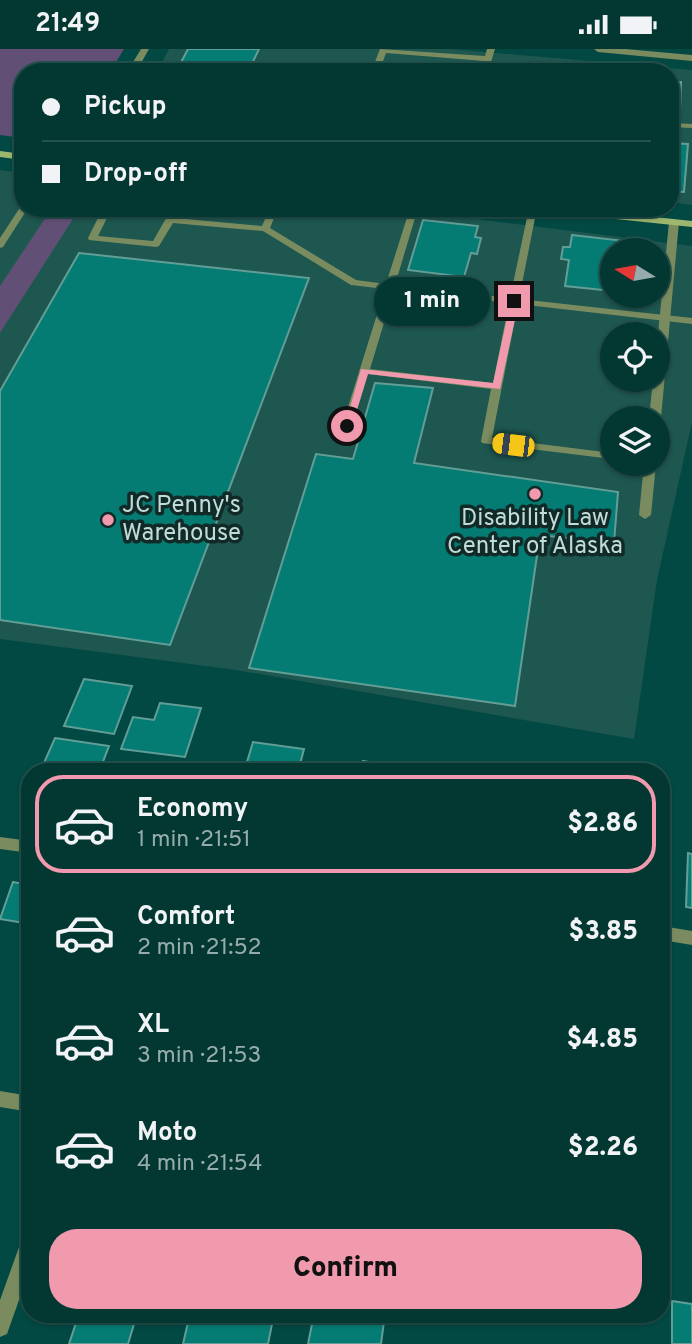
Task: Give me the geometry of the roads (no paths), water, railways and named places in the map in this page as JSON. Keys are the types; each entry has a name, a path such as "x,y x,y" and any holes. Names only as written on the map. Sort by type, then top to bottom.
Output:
{"main road":[{"path":"634,217 692,223"}],"street":[{"path":"598,49 692,58"},
{"path":"656,406 674,222"},
{"path":"645,515 649,476"},
{"path":"0,843 21,846"},
{"path":"670,934 692,938"},
{"path":"0,1099 21,1102"},
{"path":"0,1328 21,1268"}],"lane":[{"path":"487,63 491,49"},
{"path":"383,50 488,59"},
{"path":"0,245 18,217"},
{"path":"103,217 92,238 156,244 172,217"},
{"path":"265,229 270,217"},
{"path":"347,426 411,217"},
{"path":"531,217 486,441 600,455"},
{"path":"170,220 265,229 354,283 692,320"},
{"path":"364,371 497,387"}],"place":[{"name":"Disability Law Center of Alaska","path":"535,494"},
{"name":"JC Penny's Warehouse","path":"108,520"}]}
